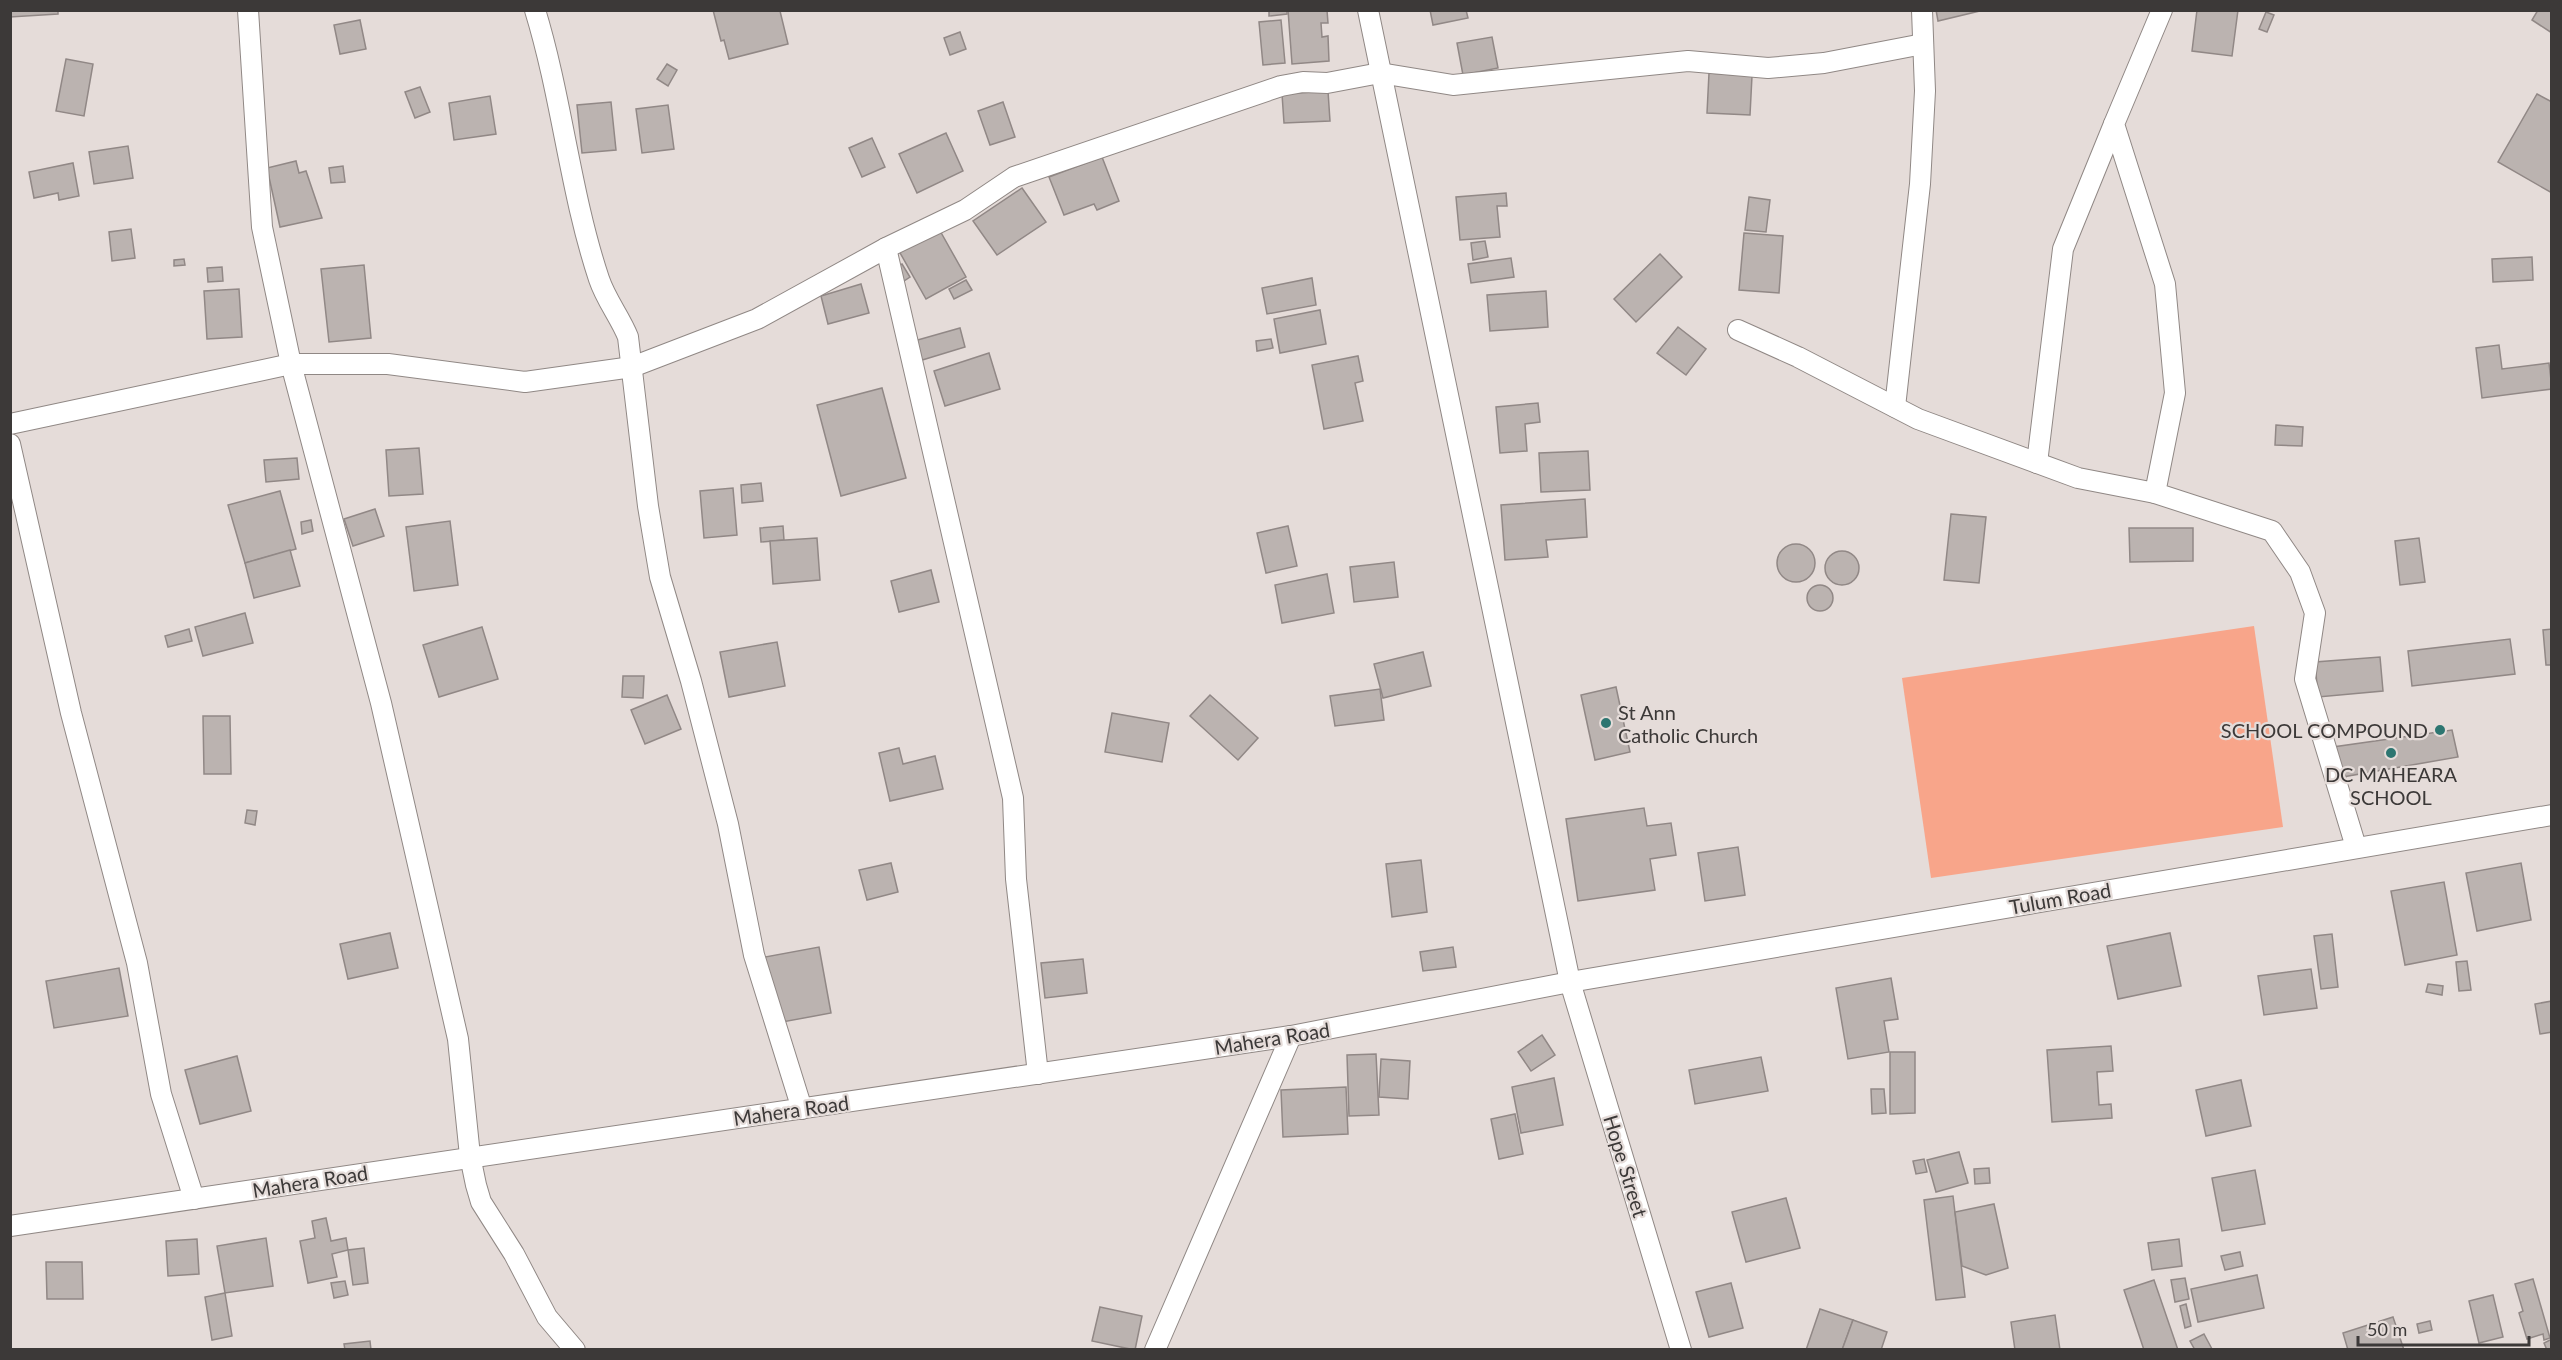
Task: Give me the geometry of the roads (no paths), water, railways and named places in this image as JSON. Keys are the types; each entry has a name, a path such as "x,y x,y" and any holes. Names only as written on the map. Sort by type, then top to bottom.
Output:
{"street":[{"path":"248,10 262,227 291,364 381,703 458,1039 470,1156 482,1202 514,1254 547,1317 575,1350"},
{"path":"535,10 547,49 593,258 607,298 628,337 648,506 660,577 691,681 728,824 754,955 802,1109"},
{"name":"Hope Street","path":"1368,10 1569,982 1681,1350"},
{"path":"1895,407 1920,184 1925,91 1922,10"},
{"path":"2037,463 2063,249 2163,10"},
{"path":"10,424 291,364 388,363 525,382 632,367 757,319 886,248 965,210 1014,177 1281,86 1303,82 1327,83 1380,74 1453,85 1689,61 1768,69 1824,63 1923,44"},
{"path":"2114,124 2165,284 2175,393 2155,493"},
{"path":"886,248 1013,798 1016,879 1038,1074"},
{"path":"1738,330 1918,419 2078,478 2155,493 2272,531 2300,572 2315,613 2305,679 2356,847"},
{"path":"10,444 71,713 137,963 161,1094 194,1199"},
{"name":"Tulum Road","path":"1569,982 2552,815"},
{"name":"Mahera Road","path":"10,1226 1291,1036 1569,982"},
{"path":"1155,1350 1291,1036"}],"place":[{"name":"St Ann Catholic Church","path":"1606,723"},
{"name":"SCHOOL COMPOUND","path":"2440,730"},
{"name":"DC MAHEARA SCHOOL","path":"2391,753"}]}
